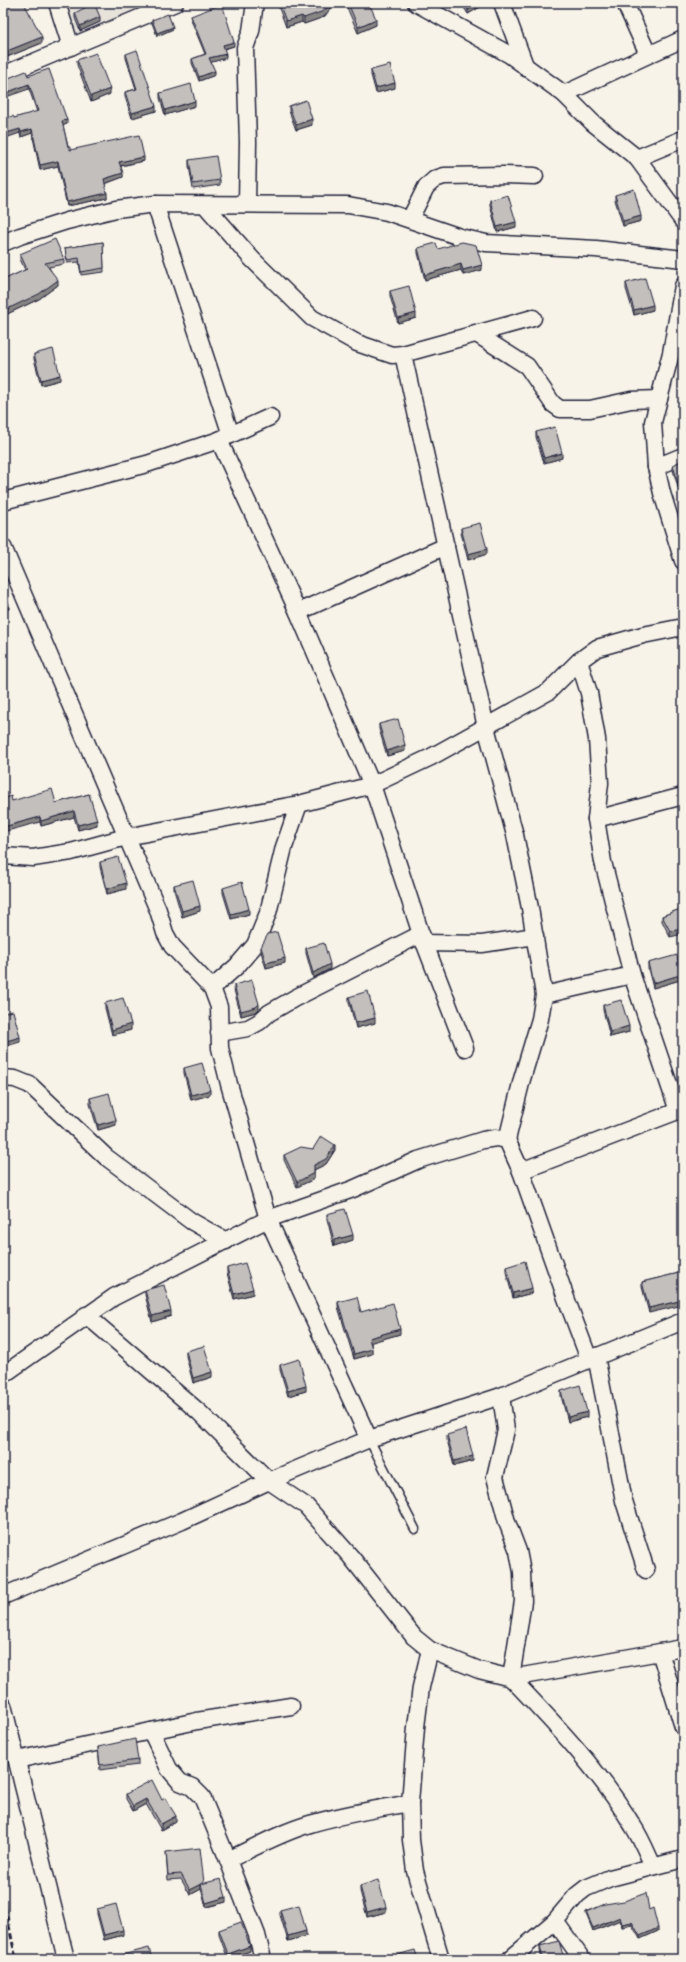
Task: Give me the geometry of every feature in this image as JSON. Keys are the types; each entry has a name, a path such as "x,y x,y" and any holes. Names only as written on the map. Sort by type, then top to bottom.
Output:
{"street":[{"path":"57,3 71,46"},
{"path":"3,75 175,3"},
{"path":"247,204 248,142 245,48 251,31 254,3"},
{"path":"416,3 510,55 527,69 564,94 593,123 637,158 683,221"},
{"path":"502,3 527,69"},
{"path":"624,3 648,54"},
{"path":"564,94 683,39"},
{"path":"637,158 683,139"},
{"path":"410,220 426,187 435,179 444,176 535,176"},
{"path":"3,243 67,221 116,209 155,204 348,205 387,212 486,244 596,249 683,258"},
{"path":"155,204 225,437 372,785 422,938 465,1048"},
{"path":"205,205 252,259 312,318 357,343 392,354 403,354 533,318"},
{"path":"683,286 671,353 653,422 656,467 662,494 683,561"},
{"path":"476,333 527,366 553,404 560,409 590,409 631,400 659,399"},
{"path":"403,354 486,727 515,835 535,936 544,995 540,1019 522,1079 507,1140 521,1171 566,1298 592,1358 624,1501 646,1570"},
{"path":"3,501 147,464 225,437 270,417"},
{"path":"656,467 683,456"},
{"path":"298,612 446,546"},
{"path":"3,547 172,946 212,988 220,1007 220,1048 228,1084 268,1219 369,1440"},
{"path":"3,856 33,858 71,852 126,837 299,804 372,785 431,757 548,692 579,661 597,648 643,635 683,627"},
{"path":"521,1171 681,1110 632,975 603,862 596,819 600,783 597,739 589,693 579,661"},
{"path":"596,819 683,796"},
{"path":"212,988 238,966 255,945 268,913 284,847 299,804"},
{"path":"219,1033 248,1028 259,1022 269,1013 295,998 422,938 482,944 505,942 535,936"},
{"path":"544,995 632,975"},
{"path":"3,1078 15,1079 30,1085 106,1157 191,1221 226,1241"},
{"path":"3,1375 86,1315 114,1297 268,1219 353,1189 418,1160 483,1140 496,1138 507,1140"},
{"path":"86,1315 199,1412 269,1481 306,1506 351,1557 414,1637 430,1650 480,1670 511,1678 683,1648"},
{"path":"3,1596 182,1521 269,1481 369,1440 501,1396 683,1321"},
{"path":"501,1396 506,1430 495,1477 507,1522 518,1551 522,1572 523,1601 511,1678"},
{"path":"430,1650 421,1687 410,1803 414,1871 441,1959"},
{"path":"660,1652 683,1727"},
{"path":"511,1678 561,1731 605,1785 633,1826 653,1866"},
{"path":"3,1705 66,1959"},
{"path":"17,1760 151,1730 291,1706"},
{"path":"151,1730 169,1769 180,1782 192,1787 202,1797 257,1935 263,1959"},
{"path":"228,1860 267,1841 309,1824 352,1813 410,1803"},
{"path":"510,1959 555,1922 577,1895 586,1888 610,1878 683,1859"},
{"path":"555,1922 582,1959"}],"lane":[{"path":"369,1440 415,1529"}],"shaded area":[{"path":"66,3 148,3 77,35"}],"building":[{"path":"3,3 24,3 42,37 7,51 3,43"},
{"path":"94,3 100,17 80,26 75,13"},
{"path":"279,3 330,3 324,11 304,18 302,16 286,21"},
{"path":"348,3 369,3 376,19 358,27"},
{"path":"464,3 480,3 468,10"},
{"path":"222,4 234,42 223,45 226,54 209,58 215,71 199,77 192,59 206,54 191,16"},
{"path":"168,14 173,27 157,33 152,20"},
{"path":"137,50 156,106 132,113 125,92 137,89 126,54"},
{"path":"96,53 110,89 91,96 77,60"},
{"path":"390,65 395,83 376,88 371,70"},
{"path":"49,69 67,120 62,121 70,150 139,135 144,157 119,162 123,173 104,179 107,193 67,202 58,161 40,165 32,129 21,132 20,129 3,134 3,119 13,116 14,118 38,111 29,84 3,94 3,79 26,71 28,76"},
{"path":"191,84 195,101 165,110 160,93"},
{"path":"306,100 312,119 296,125 289,106"},
{"path":"216,156 220,180 193,184 189,160"},
{"path":"634,189 641,216 623,221 615,195"},
{"path":"508,195 516,222 497,227 490,200"},
{"path":"55,239 64,259 45,263 58,280 39,294 3,311 3,280 27,269 20,254"},
{"path":"103,242 104,268 81,272 79,258 67,260 65,248"},
{"path":"462,242 476,245 482,265 463,270 461,264 425,275 418,248 436,243 438,249"},
{"path":"645,278 653,305 634,310 626,283"},
{"path":"409,286 416,313 398,318 390,291"},
{"path":"53,349 60,375 41,380 34,354"},
{"path":"555,427 562,453 544,458 536,432"},
{"path":"683,460 683,485 679,486 673,465"},
{"path":"480,523 487,549 468,554 461,528"},
{"path":"3,583 9,604 3,606"},
{"path":"398,719 405,745 387,751 379,724"},
{"path":"52,789 56,803 89,794 97,820 78,825 74,811 41,821 40,817 3,827 3,799 11,796 12,801"},
{"path":"118,857 126,883 107,889 100,862"},
{"path":"193,880 200,906 182,911 174,885"},
{"path":"242,882 249,909 231,914 223,888"},
{"path":"683,908 683,929 670,931 662,916"},
{"path":"277,932 285,958 266,963 261,947 268,934"},
{"path":"324,943 330,964 313,973 306,948"},
{"path":"677,955 680,975 653,983 648,963"},
{"path":"252,980 259,1004 256,1007 241,1011 234,985"},
{"path":"368,991 375,1018 356,1023 349,997"},
{"path":"123,998 131,1024 112,1030 105,1003"},
{"path":"621,1000 629,1026 610,1032 603,1005"},
{"path":"13,1011 20,1037 3,1042 3,1013"},
{"path":"202,1063 210,1090 191,1095 184,1068"},
{"path":"109,1093 116,1120 98,1125 90,1098"},
{"path":"321,1136 335,1145 326,1159 314,1165 314,1173 297,1182 284,1155 301,1147 313,1149"},
{"path":"345,1209 353,1235 334,1240 327,1214"},
{"path":"525,1261 532,1288 513,1293 506,1267"},
{"path":"245,1263 253,1289 234,1294 227,1268"},
{"path":"683,1272 683,1300 649,1308 642,1282"},
{"path":"164,1285 171,1311 152,1316 145,1290"},
{"path":"357,1297 361,1312 393,1303 400,1329 369,1338 372,1349 354,1354 338,1302"},
{"path":"204,1346 212,1372 193,1378 186,1351"},
{"path":"299,1359 306,1386 288,1391 280,1365"},
{"path":"580,1385 587,1412 568,1417 561,1391"},
{"path":"466,1429 473,1456 454,1461 447,1435"},
{"path":"135,1739 138,1760 100,1765 98,1747"},
{"path":"152,1780 162,1800 165,1798 176,1816 161,1824 146,1799 133,1806 126,1794"},
{"path":"200,1848 204,1883 190,1890 181,1874 168,1875 166,1852"},
{"path":"221,1879 226,1897 206,1903 201,1884"},
{"path":"378,1880 386,1907 367,1912 360,1886"},
{"path":"646,1893 649,1910 653,1908 658,1928 640,1936 632,1922 622,1924 620,1917 593,1928 586,1912 605,1904 624,1901"},
{"path":"116,1904 123,1930 104,1935 97,1909"},
{"path":"299,1905 306,1931 288,1936 280,1910"},
{"path":"241,1922 250,1946 228,1954 219,1930"},
{"path":"559,1941 564,1959 543,1959 540,1946"},
{"path":"149,1948 152,1959 123,1959 122,1955"},
{"path":"415,1950 418,1959 398,1959 397,1955"}],"railway":[{"path":"3,1898 16,1959"}]}
